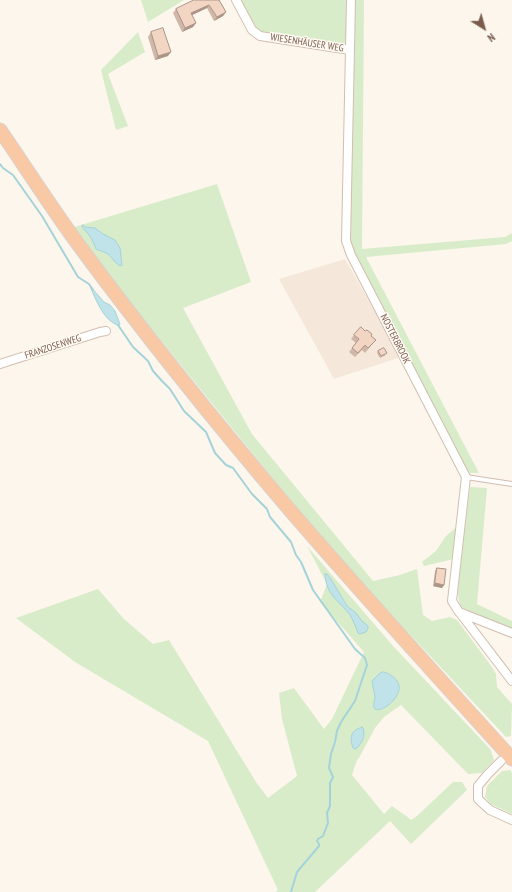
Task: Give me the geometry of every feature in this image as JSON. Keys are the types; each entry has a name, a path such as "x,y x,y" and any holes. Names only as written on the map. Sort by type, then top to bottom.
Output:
{"highway":[{"path":"0,130 78,243 136,321 208,412 290,510 507,760"}],"street":[{"name":"WIESENHÄUSER WEG","path":"236,0 252,30 260,36 350,50"},
{"name":"NOSTERBROOK","path":"351,0 346,241 351,255 466,477"},
{"name":"FRANZOSENWEG","path":"0,364 106,331"},
{"path":"466,477 452,601 512,681"},
{"path":"459,612 512,633"},
{"path":"507,760 488,774 478,786 478,799 490,810 512,820"}],"lane":[{"path":"466,477 512,484"}],"shaded area":[{"path":"345,259 401,357 334,379 279,279"}],"green space":[{"path":"141,0 184,0 148,22"},
{"path":"239,0 347,0 346,45 261,34 254,28"},
{"path":"354,0 364,0 362,249 505,237 512,233 512,241 506,244 366,257 479,473 468,473 354,255 350,243"},
{"path":"138,32 145,52 108,74 128,126 116,130 101,70"},
{"path":"217,184 251,282 183,308 252,434 373,581 400,575 417,569 423,615 432,621 450,617 457,620 492,667 496,674 497,687 512,704 511,736 506,737 361,584 301,513 71,228"},
{"path":"470,487 487,488 477,604 512,621 512,630 466,614 459,601 458,587"},
{"path":"459,525 454,559 424,566 422,562 436,551 446,536"},
{"path":"307,546 393,646 491,750 494,760 482,773 468,774 401,705 384,717 375,728 357,760 352,775 384,814 392,806 411,820 453,782 462,782 467,790 411,844 390,821 315,892 276,892 278,890 208,741 75,662 16,618 98,589 124,619 153,644 169,640 256,782 268,798 297,776 282,719 279,693 294,688 324,729 332,719 364,652 320,602 327,584"},
{"path":"510,770 512,773 512,814 491,804 485,797 487,786 502,771"}],"water":[{"path":"83,225 85,227 95,228 115,240 120,248 121,266 117,264 108,254 96,249 90,237 82,227"},
{"path":"90,286 104,302 110,305 115,311 120,324 119,326 113,323 104,314"},
{"path":"325,574 327,574 331,579 347,606 368,626 366,632 360,634 358,633 350,615 330,593"},
{"path":"384,672 394,678 399,684 399,691 396,698 384,708 379,710 374,708 375,697 372,681 380,673"},
{"path":"362,727 364,731 363,739 359,746 355,749 352,746 351,736 357,729"}],"building":[{"path":"194,0 219,0 226,12 217,17 209,5 191,13 196,23 185,28 176,9"},
{"path":"163,28 171,52 158,56 151,32"},
{"path":"361,327 365,331 367,330 372,334 371,336 376,340 368,348 365,345 358,353 352,348 359,339 354,335"},
{"path":"384,348 387,353 381,356 378,351"},
{"path":"437,568 446,569 444,585 435,583"}],"waterway":[{"path":"0,164 13,175 42,216 78,277 89,284 93,290"},
{"path":"118,325 133,347 148,361 153,371 170,389 184,411 206,432 215,453 226,465 233,468 252,494 267,509 270,517 291,542 313,590 355,649 365,658 367,665 355,701 341,722 331,754 329,768 333,777 330,783 330,806 327,813 328,823 323,836 317,841 319,846 297,872 291,892"}]}
